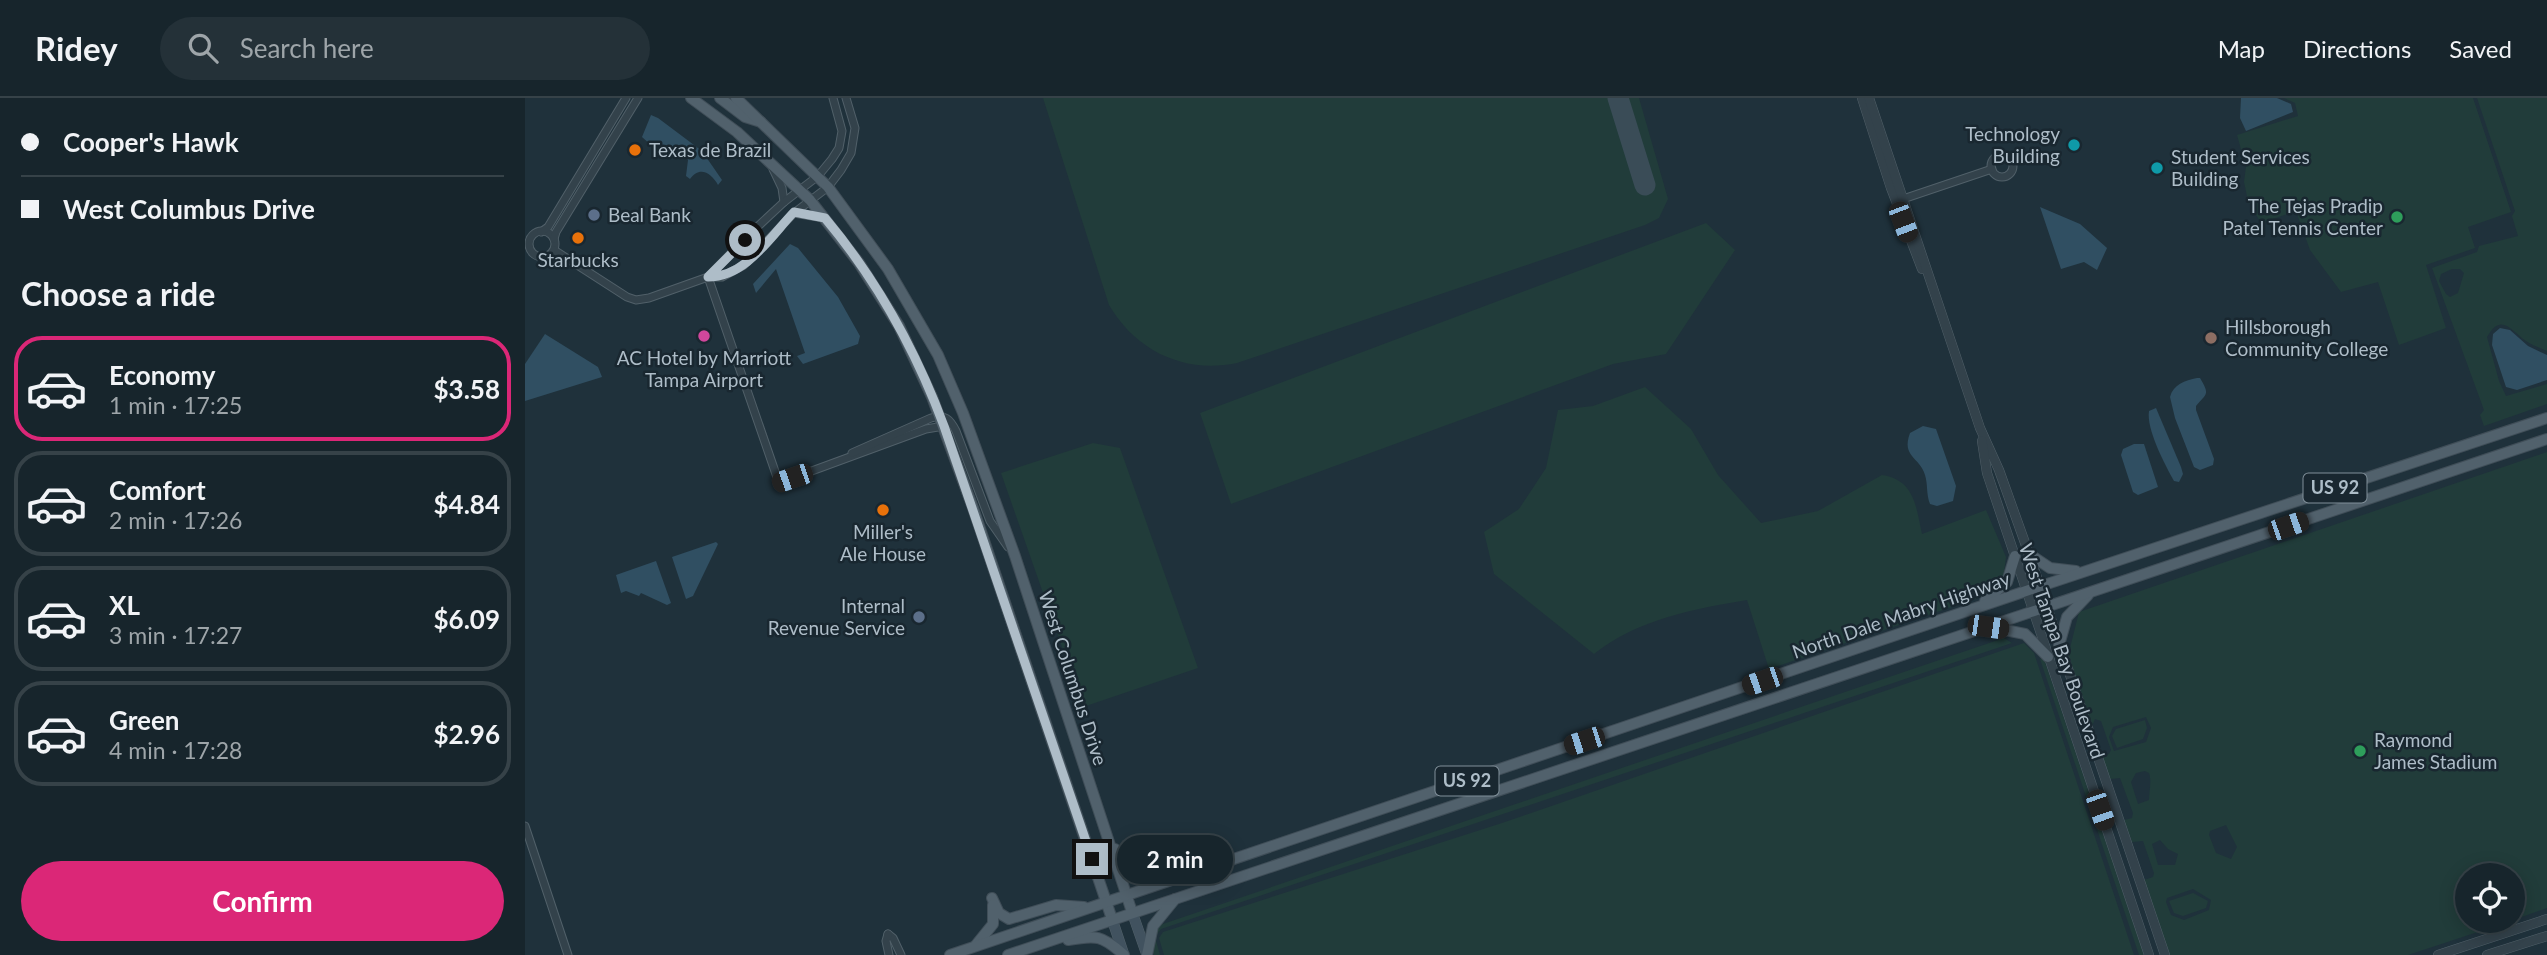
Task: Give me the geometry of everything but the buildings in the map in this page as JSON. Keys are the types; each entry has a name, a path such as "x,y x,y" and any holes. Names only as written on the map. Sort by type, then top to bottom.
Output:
{"main road":[{"name":"West Columbus Drive","path":"691,98 737,131 800,189 859,263 899,326 942,421 1124,955"},
{"path":"720,98 745,117 763,122"},
{"name":"West Columbus Drive","path":"736,98 828,187 867,239 914,310 938,355 963,413 1015,556 1147,955"},
{"name":"North Dale Mabry Highway","path":"950,955 1977,607 2547,418"},
{"path":"2507,431 2513,450"},
{"name":"North Dale Mabry Highway","path":"1112,919 2547,439"},
{"path":"2029,554 2050,568 2082,572"},
{"path":"1977,607 2007,582 2015,556"},
{"path":"2059,645 2067,617 2090,593"},
{"path":"1988,627 2025,634 2048,657"},
{"path":"1634,725 1640,744"},
{"path":"1106,834 1126,863 1136,871 1220,864"},
{"path":"1147,955 1153,926 1177,897"},
{"path":"974,947 993,925 992,898 999,913 1009,919 1056,905 1091,908"},
{"name":"US 92","path":"1008,955 1112,919"},
{"path":"1041,944 1093,936 1107,941 1124,955"}],"street":[{"path":"626,98 548,227 531,238 531,251 543,257 554,250 555,232 638,98"},
{"path":"708,277 784,202 818,176 839,148 842,131 833,98"},
{"path":"554,250 636,300 708,277 722,277 744,265 794,212 828,187 841,170 851,153 855,128 846,98"},
{"name":"West Tampa Bay Boulevard","path":"1862,98 1928,270 1932,289 1980,428 1999,470 2029,554 2165,955"},
{"name":"West Tampa Bay Boulevard","path":"1869,98 1900,200"},
{"path":"589,159 602,158"},
{"path":"770,162 782,188 784,202"},
{"path":"1900,200 1992,169"},
{"path":"794,212 825,218"},
{"path":"541,232 549,233 554,239"},
{"path":"708,277 779,483 866,446 950,419 990,521 1015,556"},
{"name":"West Tampa Bay Boulevard","path":"1980,428 1987,473 2148,952"},
{"path":"2070,721 2084,716"},
{"path":"2078,748 2093,743"},
{"path":"2107,830 2121,825"},
{"path":"525,826 568,955"},
{"path":"2438,955 2464,951 2547,919"},
{"path":"889,955 886,941 888,934 893,938 901,955"},
{"path":"2487,955 2547,936"},
{"path":"2148,952 2161,943"}],"green space":[{"path":"1043,98 1610,98 1638,189 1652,184 1626,98 1639,98 1668,199 1659,218 1645,225 1237,363 1198,365 1180,362 1147,346 1120,321 1109,305"},
{"name":"The Tejas Pradip Patel Tennis Center","path":"2284,98 2473,98 2511,212 2468,227 2475,248 2426,265 2446,328 2399,345 2378,282 2341,292 2310,250 2296,211 2261,223 2248,201 2244,182 2246,167 2237,135 2298,116 2295,103"},
{"path":"2477,98 2547,98 2547,351 2502,324 2487,337 2506,396 2547,384 2547,404 2484,426 2480,415 2484,410 2432,268 2477,252 2479,246 2518,236 2512,216 2515,211","holes":["2460,269 2464,273 2458,293 2450,297 2439,281 2441,274"]},
{"path":"1706,223 1735,250 1666,354 1613,364 1231,504 1200,413"},
{"path":"1645,387 1691,429 1718,475 1761,523 1818,511 1882,475 1893,478 1908,489 1922,534 1986,510 2006,557 2003,580 1984,596 1769,669 1747,600 1667,617 1629,632 1594,654 1494,574 1484,532 1519,509 1546,468 1558,410 1593,406"},
{"path":"1093,443 1120,448 1198,668 1083,707 1001,473"},
{"path":"2547,452 2547,908 2525,916 2525,863 2455,863 2455,933 2475,933 2408,955 2170,955 2144,880 2153,877 2154,873 2143,841 2132,842 2124,820 2132,818 2133,813 2120,778 2110,779 2102,756 2109,754 2111,750 2101,721 2095,719 2092,726 2066,650 2070,648 2079,612","holes":["2146,717 2151,728 2146,742 2114,751 2109,737 2113,727","2136,773 2149,773 2150,780 2149,800 2138,804 2131,782","2226,825 2237,847 2231,859 2216,853 2209,835 2210,831","2160,840 2168,849 2178,854 2175,865 2158,865 2152,844","2193,889 2211,900 2209,910 2184,920 2171,915 2167,898"]},
{"path":"2004,638 2012,643 1161,929 1155,937 1160,955 1154,955 1152,950 1157,926"},
{"path":"2024,643 2034,653 2134,955 1164,955 1159,938 1163,932 1502,823"},
{"path":"2040,659 2044,659 2144,955 2139,955"},
{"path":"2145,720 2147,728 2143,739 2117,748 2112,736 2116,729"},
{"path":"2193,893 2208,901 2206,908 2183,916 2174,913 2169,901"}],"water":[{"path":"2241,98 2277,98 2291,104 2293,112 2246,131 2240,118"},
{"path":"651,115 702,151 722,180 718,185 713,177 702,172 690,179 686,176 686,155 676,149 661,154 642,137"},
{"path":"2040,207 2080,224 2107,248 2097,270 2084,262 2061,269"},
{"path":"790,244 798,248 838,297 860,336 858,344 803,364 797,356 805,353 776,269 756,293 753,284"},
{"path":"2500,328 2510,330 2528,346 2547,355 2547,380 2517,390 2506,387 2492,345 2493,334"},
{"path":"545,334 598,367 602,377 525,401 525,364"},
{"path":"2200,378 2206,391 2196,410 2214,459 2213,465 2200,470 2194,467 2170,397 2180,384"},
{"path":"2156,408 2181,467 2183,474 2179,482 2174,481 2153,437 2149,411"},
{"path":"1923,426 1936,429 1956,486 1953,501 1937,506 1930,504 1923,469 1908,447 1910,433"},
{"path":"2134,444 2144,444 2158,487 2138,495 2133,492 2121,455 2123,449"},
{"path":"716,542 718,544 693,596 686,599 672,557"},
{"path":"656,561 671,603 667,605 641,593 639,596 626,591 621,593 616,575"}],"taxiway":[{"path":"1618,98 1645,185"}],"place":[{"name":"Technology Building","path":"2074,145"},
{"name":"Texas de Brazil","path":"635,150"},
{"name":"Student Services Building","path":"2157,168"},
{"name":"Beal Bank","path":"594,215"},
{"name":"The Tejas Pradip Patel Tennis Center","path":"2397,217"},
{"name":"Starbucks","path":"578,238"},
{"name":"AC Hotel by Marriott Tampa Airport","path":"704,336"},
{"name":"Hillsborough Community College","path":"2211,338"},
{"name":"Miller's Ale House","path":"883,510"},
{"name":"Internal Revenue Service","path":"919,617"},
{"name":"Raymond James Stadium","path":"2360,751"}],"route":[{"path":"745,240 708,277 722,277 744,265 794,212 825,218 859,263 899,326 944,426 1092,859"}]}
